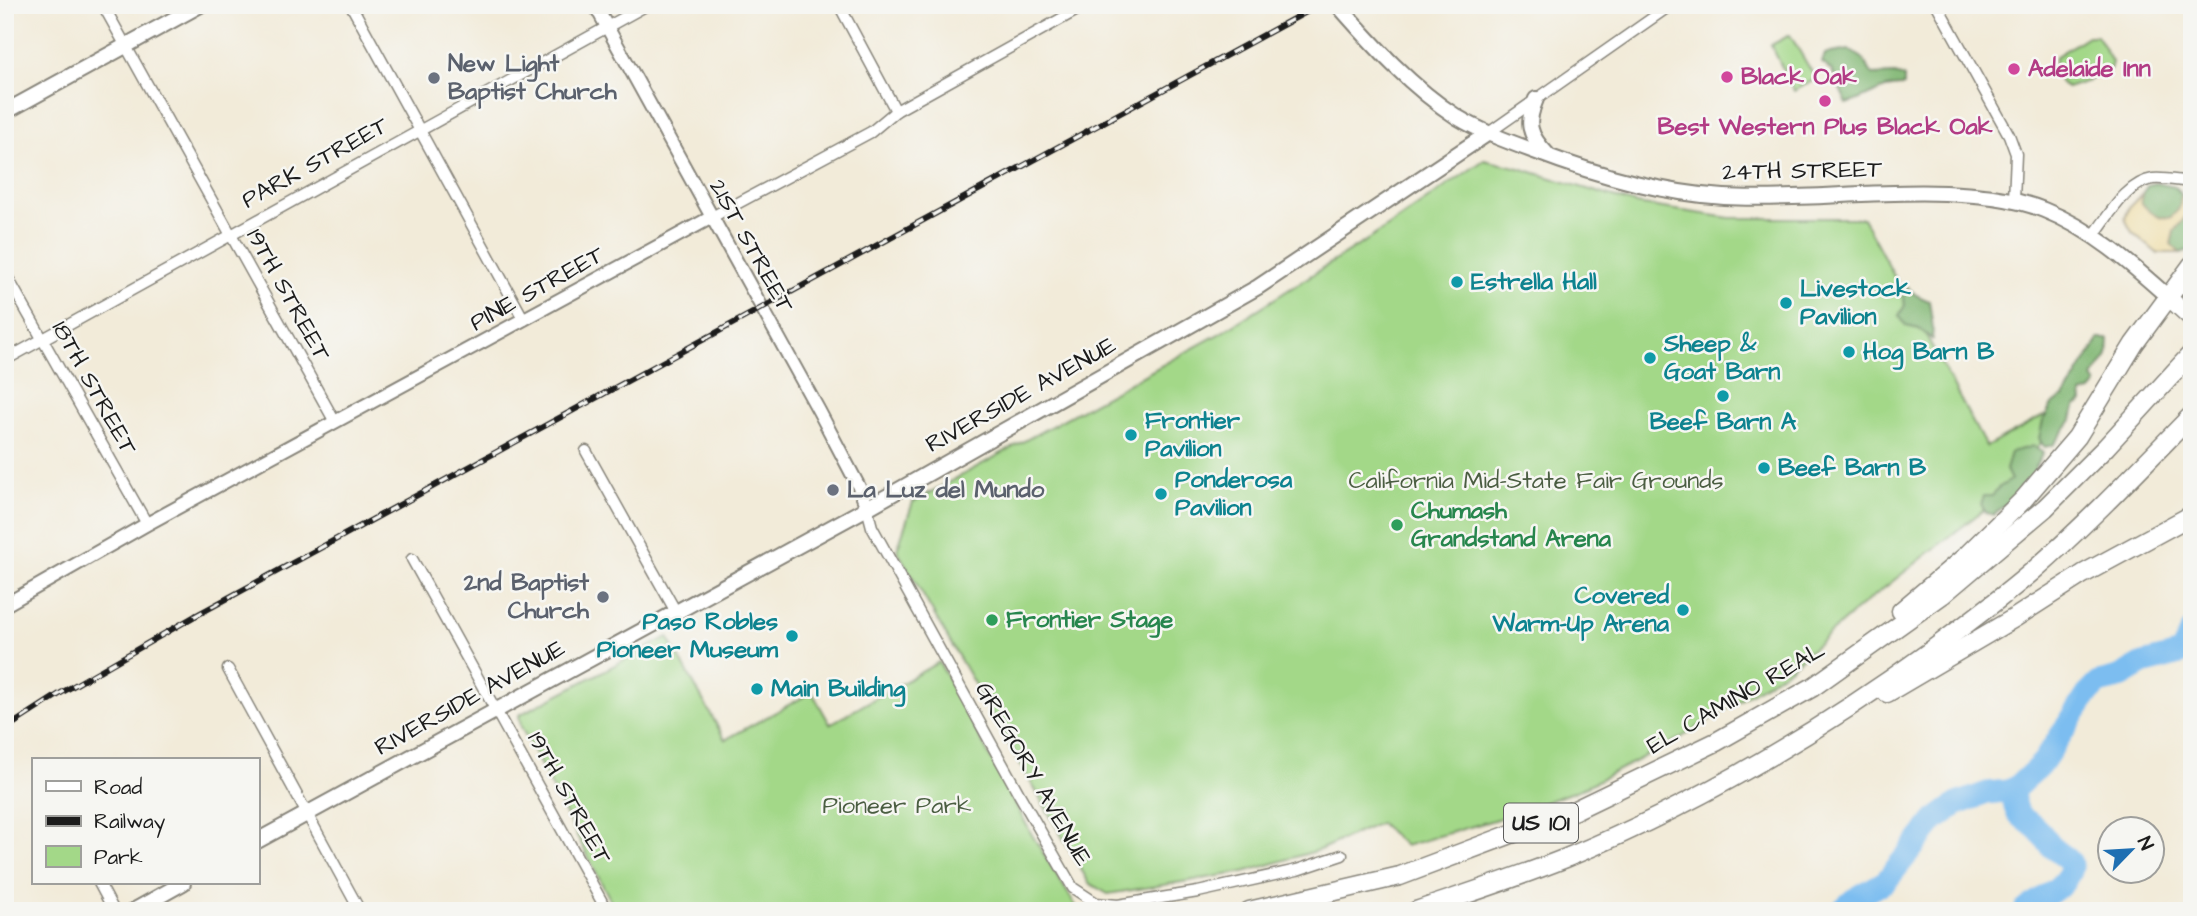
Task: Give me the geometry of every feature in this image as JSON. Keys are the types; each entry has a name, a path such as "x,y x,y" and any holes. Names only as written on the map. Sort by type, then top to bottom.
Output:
{"highway":[{"path":"1813,687 1966,556 2022,500 2077,437 2134,344 2192,265"},
{"path":"2168,297 2192,319"},
{"name":"EL CAMINO REAL","path":"1249,911 1400,876 1575,810 1705,747 1813,687 1942,595 2045,508 2192,353"},
{"name":"US 101","path":"1416,911 1566,858 1655,818 1813,732 1965,625 2033,571 2096,513 2192,415"},
{"path":"1813,732 1900,687 2083,574 2192,515"}],"main road":[{"path":"5,112 200,5"},
{"name":"24TH STREET","path":"1338,5 1358,28 1428,94 1456,116 1487,134 1550,157 1656,187 1720,197 1904,191 2014,200 2044,210 2093,236 2126,260 2168,297"},
{"path":"1536,99 1529,116 1530,130 1537,144 1550,157"},
{"name":"RIVERSIDE AVENUE","path":"259,840 867,508 1258,287 1487,134"},
{"path":"133,911 181,884"}],"street":[{"name":"19TH STREET","path":"103,5 335,422"},
{"path":"351,5 524,320"},
{"name":"21ST STREET","path":"595,5 819,411 859,487 867,508"},
{"name":"PARK STREET","path":"5,360 647,5"},
{"path":"839,5 896,111"},
{"name":"RIVERSIDE AVENUE","path":"1487,134 1671,5"},
{"path":"1937,5 2009,135 2016,154 2014,200"},
{"name":"PINE STREET","path":"5,605 148,524 871,132 896,111 1086,6"},
{"path":"2093,236 2138,184 2153,179 2192,182"},
{"name":"18TH STREET","path":"5,273 148,524"},
{"path":"586,452 676,612"},
{"name":"GREGORY AVENUE","path":"867,508 872,527 1018,794 1073,888 1096,903 1118,905 1198,892 1297,870 1342,855"},
{"name":"19TH STREET","path":"412,559 607,911"},
{"path":"228,669 360,911"},
{"path":"100,884 114,911"}],"green space":[{"path":"1790,35 1816,79 1794,91 1771,45"},
{"path":"2088,36 2097,36 2112,62 2110,69 2067,88 2056,74 2055,57"},
{"path":"1849,50 1861,57 1873,75 1895,74 1904,77 1904,86 1880,90 1847,104 1832,71 1822,63 1825,54"},
{"name":"California Mid-State Fair Grounds","path":"1484,160 1516,167 1636,204 1730,218 1863,218 1986,447 2045,415 2051,425 2014,486 1860,607 1791,667 1679,739 1581,789 1504,817 1405,846 1380,823 1319,850 1244,872 1108,894 1089,883 897,550 913,502 1219,334 1389,226"},
{"path":"2156,183 2175,187 2181,196 2179,209 2170,218 2154,214 2141,202 2142,194 2148,185"},
{"path":"2192,209 2192,249 2180,253 2171,245 2174,231"},
{"path":"1907,287 1929,301 1932,339 1919,329 1906,326 1899,315 1905,305 1902,293"},
{"path":"2099,339 2109,339 2108,356 2093,378 2097,384 2091,391 2082,394 2083,402 2075,406 2072,420 2053,445 2044,447 2039,438 2043,421 2051,406 2063,397 2073,383"},
{"path":"2033,446 2043,453 2029,486 2020,486 2013,499 1994,515 1986,513 1981,504 1984,496 1992,496 1998,488 2011,480 2006,470 2011,452"},
{"name":"Pioneer Park","path":"668,637 725,740 812,692 830,724 939,662 1032,835 1079,911 616,911 521,727 519,715"}],"sand":[{"path":"2142,194 2141,202 2150,212 2170,218 2179,209 2181,196 2192,195 2192,209 2174,231 2171,244 2180,253 2157,253 2132,232 2125,219 2129,207"}],"waterway":[{"path":"1841,911 1853,900 1886,881 1935,820 1957,804 1987,793 2008,791 2019,785 2043,762 2087,695 2099,683 2119,678 2143,664 2181,654 2192,631"},
{"path":"2008,791 2014,798 2019,814 2071,865 2069,874 2060,886 2025,911"}],"railway":[{"path":"5,729 61,693 195,616 1319,5"}],"place":[{"name":"Adelaide Inn","path":"2014,69"},
{"name":"Black Oak","path":"1727,77"},
{"name":"New Light Baptist Church","path":"434,78"},
{"name":"Best Western Plus Black Oak","path":"1825,101"},
{"name":"Estrella Hall","path":"1457,282"},
{"name":"Livestock Pavilion","path":"1786,303"},
{"name":"Hog Barn B","path":"1849,352"},
{"name":"Sheep & Goat Barn","path":"1650,358"},
{"name":"Beef Barn A","path":"1723,396"},
{"name":"Frontier Pavilion","path":"1131,435"},
{"name":"Beef Barn B","path":"1764,468"},
{"name":"La Luz del Mundo","path":"833,490"},
{"name":"Ponderosa Pavilion","path":"1161,494"},
{"name":"Chumash Grandstand Arena","path":"1397,525"},
{"name":"2nd Baptist Church","path":"603,597"},
{"name":"Covered Warm-Up Arena","path":"1683,610"},
{"name":"Frontier Stage","path":"992,620"},
{"name":"Paso Robles Pioneer Museum","path":"792,636"},
{"name":"Main Building","path":"757,689"}]}
